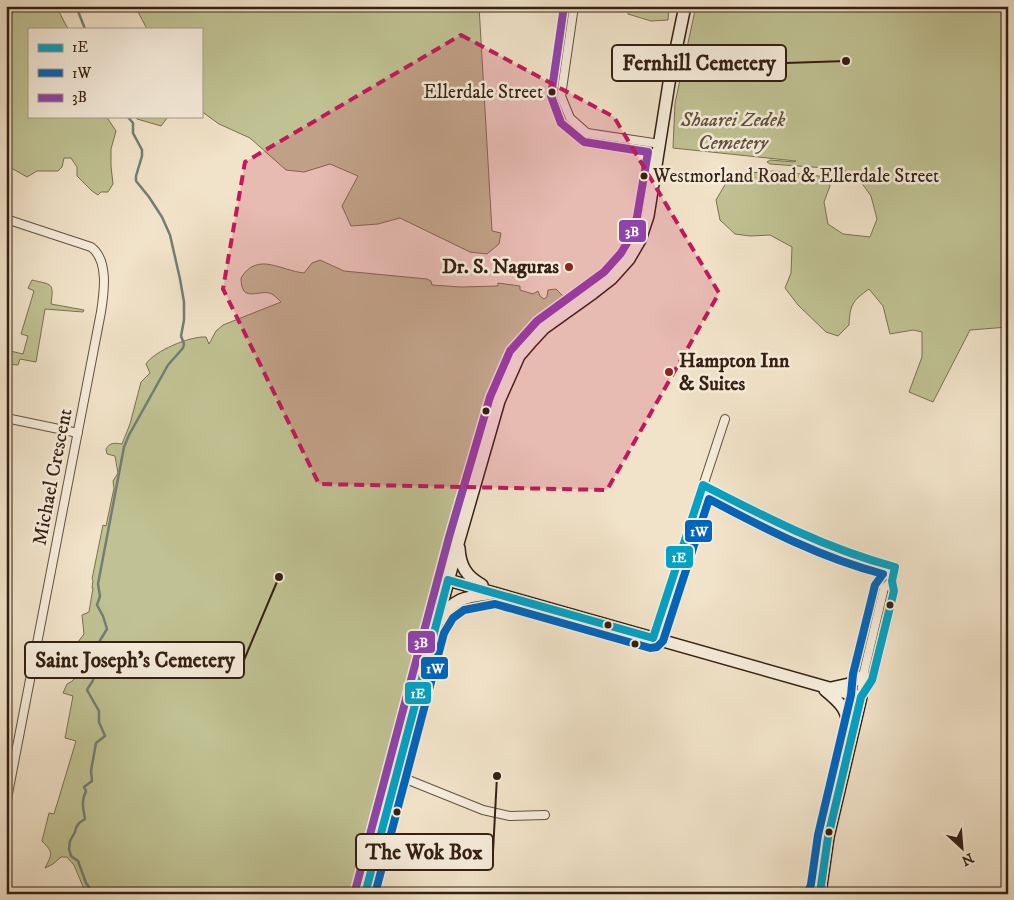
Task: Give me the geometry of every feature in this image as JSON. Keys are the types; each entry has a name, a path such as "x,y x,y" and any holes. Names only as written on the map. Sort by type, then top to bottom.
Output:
{"street":[{"path":"574,6 561,96 570,118 587,133 660,144"},
{"path":"365,894 448,580 498,401 520,356 544,328 611,279 629,258 640,240 647,220 669,83 685,6"},
{"name":"Michael Crescent","path":"6,219 91,247 98,253 102,262 104,281 102,305 6,804"},
{"path":"6,418 78,433"},
{"path":"653,638 725,419"},
{"path":"459,540 461,564 466,573 470,578 496,594"},
{"path":"861,697 872,680 894,590 892,581 895,567"},
{"path":"448,580 861,697"},
{"path":"820,891 828,837 861,697 863,676 884,588 892,581"},
{"path":"435,629 452,604 460,600 496,594"},
{"path":"822,687 834,688 848,684 863,676"},
{"path":"822,687 844,707 848,718 850,742"},
{"path":"396,775 483,810 510,816 545,814"}],"highlighted area":[{"path":"461,35 614,117 719,293 607,490 319,484 223,289 245,162"}],"green space":[{"path":"6,6 56,6 67,28 28,28 28,118 107,118 116,131 111,149 113,184 108,192 101,192 98,195 77,176 77,167 71,158 64,158 62,167 58,171 37,171 27,177 6,165"},
{"path":"135,6 479,6 492,231 501,233 499,244 487,254 470,252 400,218 378,224 351,226 342,206 358,176 330,164 304,172 286,170 250,138 219,124 202,112 202,28 146,28"},
{"path":"628,6 669,6 668,20 651,21 628,14"},
{"name":"Shaarei Zedek Cemetery","path":"696,6 1008,6 1008,327 970,330 933,402 909,392 922,357 922,332 913,330 890,334 883,306 869,289 855,300 851,308 849,325 838,336 826,332 798,305 785,288 791,273 792,247 770,235 750,236 735,234 720,220 716,200 726,183 749,173 774,171 827,177 830,186 824,202 828,224 843,234 870,237 877,219 871,196 856,175 840,169 770,164 767,162 770,160 796,161 673,148 675,103"},
{"path":"137,118 167,118 161,126"},
{"path":"320,260 344,271 427,279 431,281 432,285 461,287 498,286 498,283 520,286 520,290 533,294 538,291 544,299 547,297 548,290 556,289 567,300 540,322 517,348 498,376 484,408 354,894 86,894 74,865 67,857 61,857 45,868 51,854 49,848 42,841 49,813 54,814 76,741 65,738 73,696 63,693 67,684 78,674 84,660 86,649 77,648 78,642 84,634 82,615 89,612 93,588 92,579 103,525 106,526 114,488 113,481 118,473 115,456 107,454 106,449 111,444 122,444 130,424 141,382 150,373 146,364 150,359 164,349 191,339 206,337 209,344 216,331 223,325 281,302 272,294 252,294 244,291 241,278 247,270 262,264 304,273 312,263"},
{"path":"32,280 48,284 52,288 51,304 84,310 83,312 45,309 36,362 20,359 18,365 6,364 6,350 23,354 28,336 21,334 34,291 28,288"}],"waterway":[{"path":"76,6 85,28"},
{"path":"94,894 86,883 78,861 71,856 69,849 70,841 76,828 85,819 83,802 86,791 84,787 92,781 91,771 96,743 105,736 99,722 99,711 87,690 94,676 90,665 94,658 96,647 107,629 97,605 100,596 98,584 124,447 168,365 183,348 184,344 181,336 184,320 184,302 170,235 162,217 136,181 142,150 133,133 133,123 129,118"}],"transit line":[{"name":"3B","path":"355,891 449,537 490,397 510,351 537,321 604,272 621,253 631,236 637,217 648,152 584,142 561,123 551,96 564,6"},
{"name":"1E","path":"365,894 448,580 653,638 703,485 821,542 895,567 892,581 894,591 872,680 861,697 828,837 821,886 822,894"},
{"name":"1W","path":"375,894 444,633 453,618 464,610 495,604 650,648 657,647 663,641 709,499 773,532 816,551 883,574 875,585 853,674 851,695 818,835 809,890"}],"place":[{"name":"Fernhill Cemetery","path":"846,61"},
{"name":"Ellerdale Street","path":"552,92"},
{"name":"Westmorland Road & Ellerdale Street","path":"644,176"},
{"name":"Dr. S. Naguras","path":"569,267"},
{"name":"Hampton Inn & Suites","path":"669,372"},
{"name":"Saint Joseph's Cemetery","path":"279,577"},
{"name":"The Wok Box","path":"497,776"}]}
